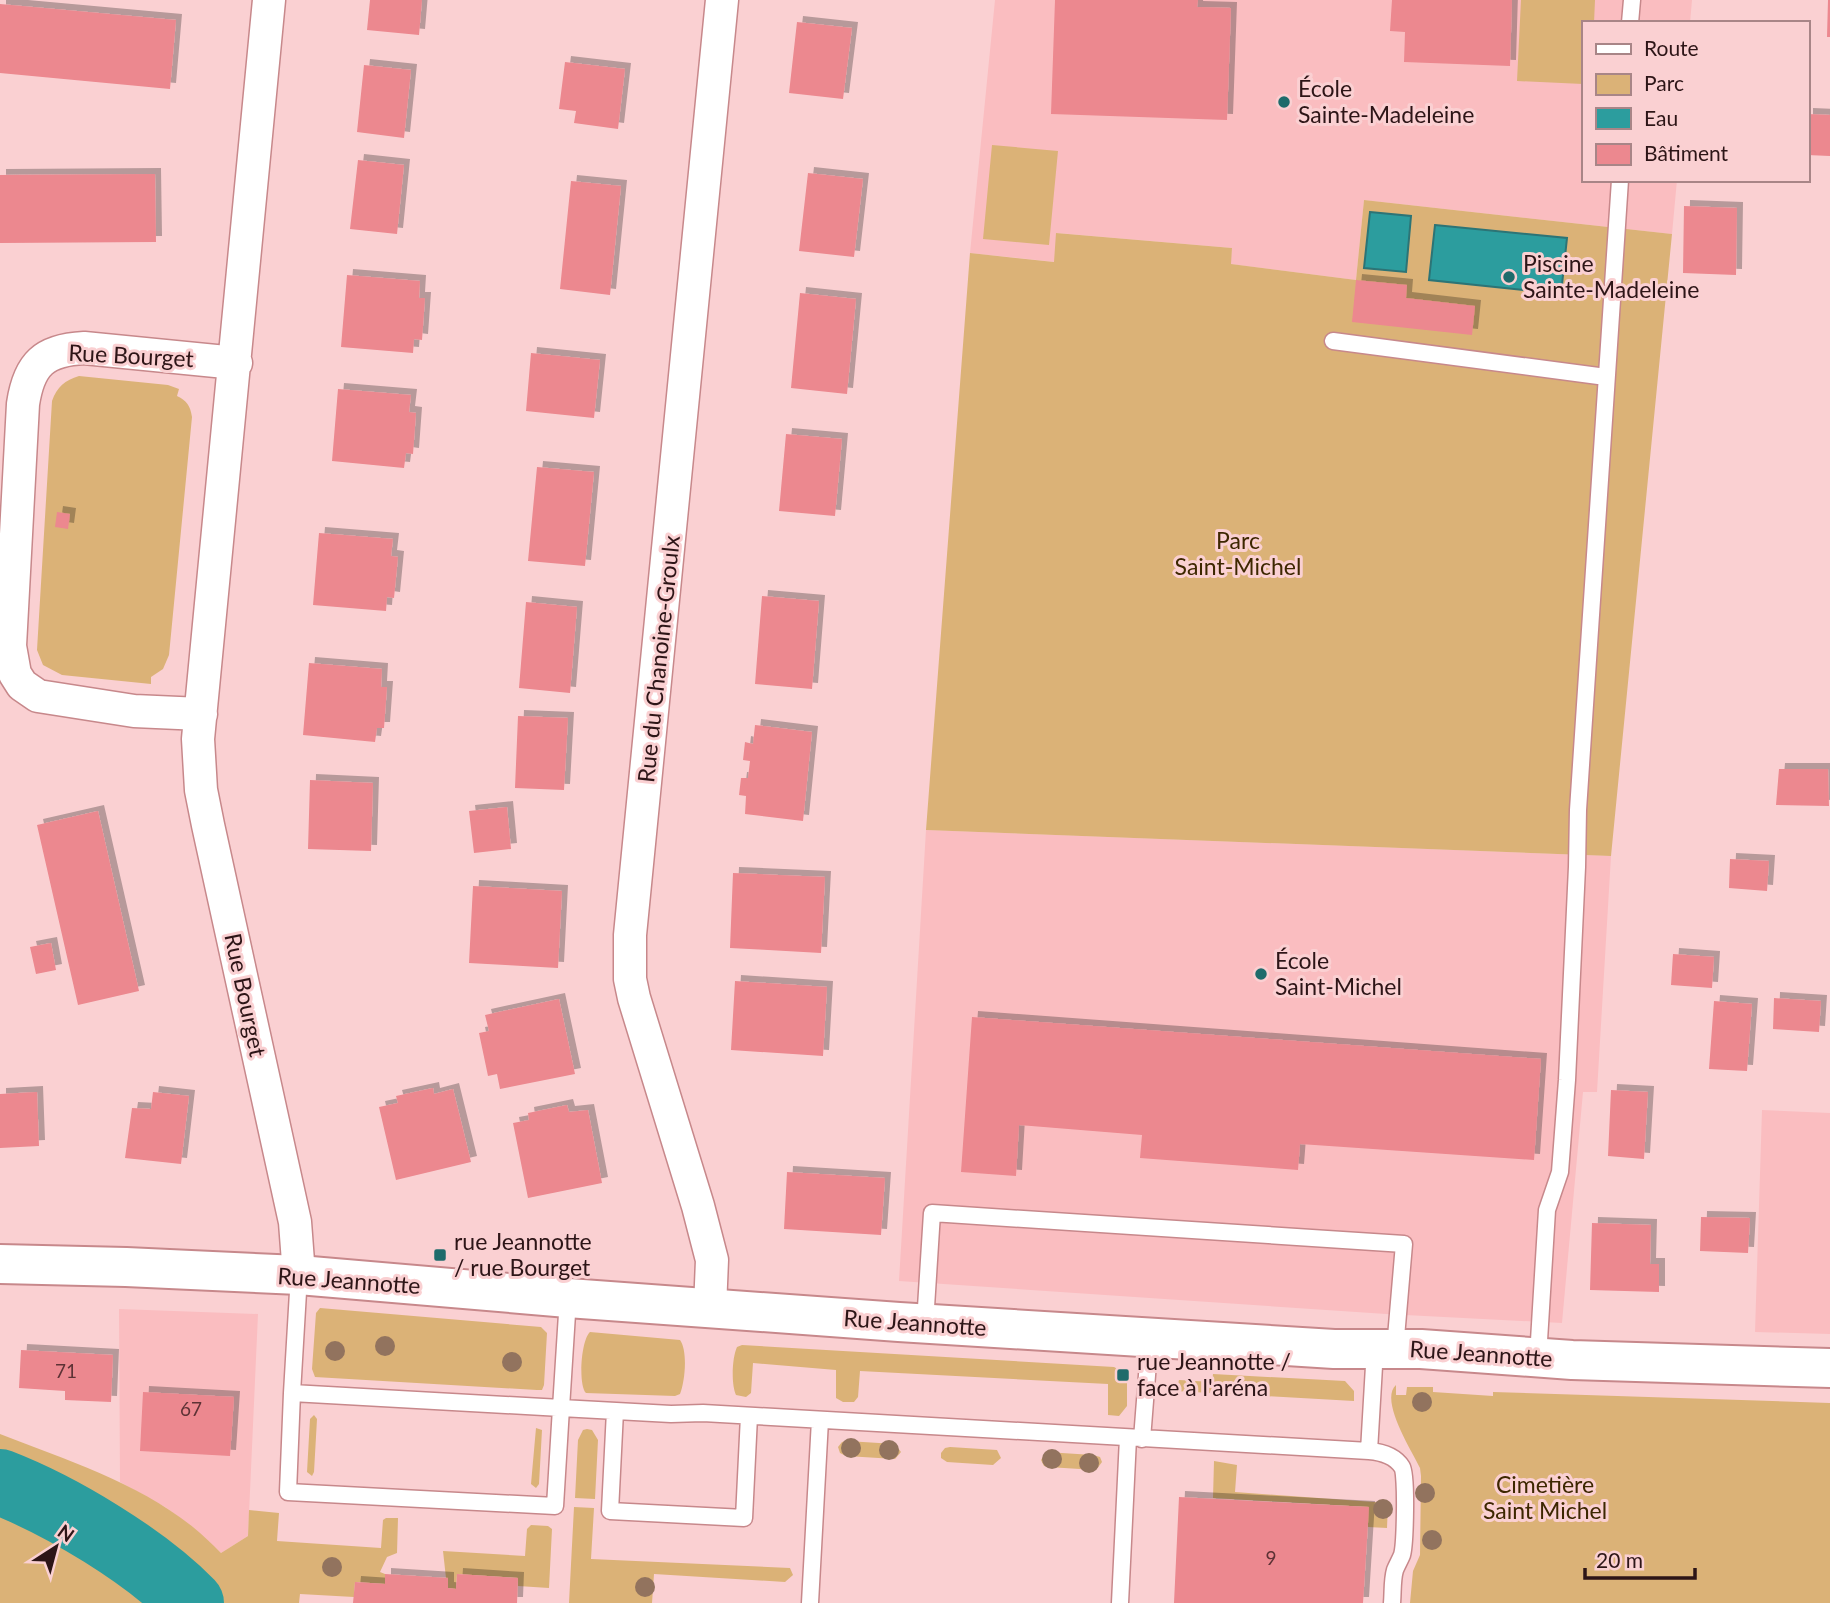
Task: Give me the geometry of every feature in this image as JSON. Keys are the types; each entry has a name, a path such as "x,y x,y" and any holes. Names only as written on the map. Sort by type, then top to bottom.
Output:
{"main road":[{"name":"Rue Jeannotte","path":"0,1264 299,1275 568,1298 1334,1349 1830,1368"}],"street":[{"name":"Rue Bourget","path":"270,0 198,764 201,790 295,1222 299,1275"},
{"name":"Rue du Chanoine-Groulx","path":"709,1308 712,1261 698,1206 642,1029 630,979 630,936 649,768 722,0"},
{"name":"Rue Bourget","path":"201,714 121,709 38,696 22,685 15,674 10,646 23,404 29,377 37,365 46,356 65,349 84,348 236,363"}],"lane":[{"path":"1630,21 1632,0"},
{"path":"1538,1357 1547,1210 1560,1172 1567,1080 1578,810 1620,182"},
{"path":"1333,341 1606,377"},
{"path":"925,1323 932,1213 1404,1244 1369,1451"},
{"path":"299,1275 288,1492 555,1506 568,1298"},
{"path":"1120,1603 1135,1439 1150,1337"},
{"path":"292,1393 1380,1452 1404,1469 1405,1481 1404,1544 1393,1575 1392,1603"},
{"path":"615,1411 610,1511 744,1518 749,1416"},
{"path":"810,1603 820,1420"}],"shaded area":[{"name":"École Sainte-Madeleine","path":"995,0 1692,0 1690,21 1582,21 1582,182 1677,182 1672,234 1364,200 1356,280 1230,264 1232,248 1057,233 1055,262 970,253"},
{"name":"École Saint-Michel","path":"926,830 1611,856 1597,1092 1583,1092 1562,1323 1386,1314 899,1281"},
{"path":"1762,1110 1830,1113 1830,1334 1755,1332"},
{"path":"119,1309 258,1314 248,1536 221,1553 194,1528 165,1507 120,1482"}],"green space":[{"path":"1521,0 1595,0 1594,21 1582,21 1582,84 1517,81"},
{"path":"992,145 1058,151 1049,245 983,239"},
{"name":"Parc Saint-Michel","path":"1364,200 1672,234 1611,856 926,830 970,253 1054,262 1056,233 1232,248 1231,264 1356,280"},
{"path":"79,376 168,385 179,389 177,396 187,404 192,417 169,655 163,669 151,677 151,684 62,675 43,665 37,650 52,401 62,385"},
{"path":"320,1308 541,1327 547,1333 544,1385 542,1390 537,1390 315,1377 312,1369 316,1313"},
{"path":"590,1332 680,1340 685,1367 680,1394 586,1393 582,1381 582,1362 584,1344"},
{"path":"742,1345 1114,1367 1127,1374 1127,1406 1119,1416 1108,1415 1108,1384 860,1371 858,1397 854,1402 843,1402 836,1398 836,1370 753,1363 751,1393 746,1397 736,1395 733,1378 735,1352 737,1347"},
{"path":"1213,1374 1345,1381 1354,1391 1354,1401 1176,1391 1179,1380 1212,1382"},
{"name":"Cimetière Saint Michel","path":"1396,1385 1396,1395 1406,1395 1407,1387 1433,1387 1433,1392 1493,1396 1493,1392 1830,1403 1830,1603 1410,1603 1413,1571 1420,1555 1421,1476 1420,1468 1394,1413 1391,1402"},
{"path":"314,1415 317,1419 312,1476 307,1472 310,1419"},
{"path":"536,1428 542,1430 539,1484 536,1488 531,1484"},
{"path":"583,1430 592,1430 598,1440 595,1499 575,1498 578,1440"},
{"path":"0,1434 100,1473 148,1497 193,1527 221,1553 248,1536 249,1510 279,1513 277,1541 381,1548 383,1520 398,1518 397,1553 387,1557 380,1572 385,1574 385,1584 355,1582 354,1597 300,1594 299,1603 0,1603"},
{"path":"847,1441 895,1444 901,1452 895,1459 846,1456 840,1453 838,1447"},
{"path":"950,1447 997,1450 1001,1458 993,1465 947,1462 941,1458 941,1453"},
{"path":"1046,1452 1093,1455 1100,1457 1102,1462 1096,1470 1048,1467 1044,1466 1041,1460"},
{"path":"1214,1461 1237,1465 1235,1492 1388,1503 1387,1528 1368,1527 1368,1507 1213,1498"},
{"path":"574,1507 594,1508 591,1559 790,1568 793,1575 785,1582 654,1574 652,1603 569,1603"},
{"path":"531,1525 548,1526 552,1529 549,1588 518,1586 518,1578 457,1574 456,1589 448,1588 443,1551 525,1556 527,1529"}],"water":[{"path":"1370,212 1411,216 1406,272 1364,268"},
{"path":"1435,225 1567,238 1561,294 1429,280"}],"building":[{"path":"370,0 422,0 419,35 367,30"},
{"path":"1055,0 1198,0 1197,7 1231,8 1227,120 1051,114"},
{"path":"1392,0 1512,0 1510,66 1404,62 1405,32 1390,31"},
{"path":"1830,0 1830,37 1827,37"},
{"path":"0,4 176,20 170,89 0,73"},
{"path":"797,22 852,28 843,99 789,93"},
{"path":"565,62 625,69 618,129 574,123 576,111 559,109"},
{"path":"364,65 411,70 404,138 357,132"},
{"path":"1809,114 1830,115 1830,156 1809,155"},
{"path":"358,160 404,165 397,234 350,229"},
{"path":"808,173 863,179 854,257 799,251"},
{"path":"155,174 156,242 0,243 0,175"},
{"path":"571,181 621,186 610,295 560,289"},
{"path":"1684,206 1737,208 1736,275 1683,273"},
{"path":"347,275 420,281 419,298 425,298 422,340 414,339 413,353 341,347"},
{"path":"1356,280 1407,285 1406,298 1475,306 1472,335 1352,322"},
{"path":"800,293 856,299 847,394 791,388"},
{"path":"531,353 600,360 594,418 526,411"},
{"path":"338,389 411,395 409,412 416,413 413,454 406,453 404,468 332,461"},
{"path":"786,434 842,439 835,516 779,511"},
{"path":"537,467 594,472 585,566 528,561"},
{"path":"57,512 70,514 68,529 55,527"},
{"path":"319,533 393,539 391,556 398,557 394,598 387,597 386,611 313,605"},
{"path":"762,596 819,601 812,689 755,684"},
{"path":"526,602 577,607 570,693 519,688"},
{"path":"309,663 382,669 381,687 387,687 384,728 377,728 375,742 303,735"},
{"path":"518,716 568,718 564,790 515,788"},
{"path":"755,725 812,732 803,821 745,814 746,796 739,795 741,778 748,778 750,761 743,760 745,742 753,744"},
{"path":"1779,769 1828,769 1829,806 1776,805"},
{"path":"310,780 373,783 371,851 308,849"},
{"path":"507,807 511,849 474,853 469,811"},
{"path":"98,811 139,991 78,1005 37,825"},
{"path":"1730,859 1769,861 1767,891 1729,888"},
{"path":"733,873 825,877 821,953 730,948"},
{"path":"473,886 562,891 558,968 469,963"},
{"path":"51,943 56,970 36,974 30,947"},
{"path":"1673,954 1714,957 1712,988 1671,985"},
{"path":"735,981 827,987 823,1056 731,1050"},
{"path":"1774,998 1821,1001 1819,1032 1773,1029"},
{"path":"559,999 575,1074 500,1089 497,1074 488,1076 479,1033 489,1031 485,1015"},
{"path":"1714,1001 1752,1004 1747,1071 1709,1069"},
{"path":"972,1017 1541,1059 1534,1160 1300,1144 1298,1170 1140,1158 1142,1135 1019,1125 1016,1176 961,1172"},
{"path":"433,1088 434,1094 453,1089 471,1162 396,1180 379,1107 398,1103 396,1096"},
{"path":"1611,1090 1648,1092 1644,1159 1608,1156"},
{"path":"37,1092 39,1146 0,1148 0,1094"},
{"path":"153,1092 189,1096 181,1164 125,1158 132,1108 151,1109"},
{"path":"567,1105 569,1112 588,1110 602,1183 528,1198 513,1123 529,1120 528,1113"},
{"path":"787,1172 885,1178 881,1235 784,1229"},
{"path":"1701,1217 1750,1218 1748,1253 1700,1251"},
{"path":"1592,1223 1651,1225 1650,1264 1659,1264 1659,1292 1590,1290"},
{"path":"21,1350 113,1355 111,1402 65,1400 65,1391 19,1388"},
{"path":"143,1392 234,1397 230,1456 140,1451"},
{"path":"1179,1497 1369,1507 1363,1603 1174,1603"},
{"path":"385,1574 448,1578 448,1588 456,1589 457,1574 518,1578 517,1603 353,1603 355,1582 385,1584"}],"waterway":[{"path":"0,1482 50,1504 102,1534 127,1550 191,1603"}],"place":[{"name":"École Sainte-Madeleine","path":"1284,102"},
{"name":"Piscine Sainte-Madeleine","path":"1509,277"},
{"name":"École Saint-Michel","path":"1261,974"},
{"name":"rue Jeannotte / rue Bourget","path":"440,1255"},
{"name":"rue Jeannotte / face à l'aréna","path":"1123,1375"}]}
